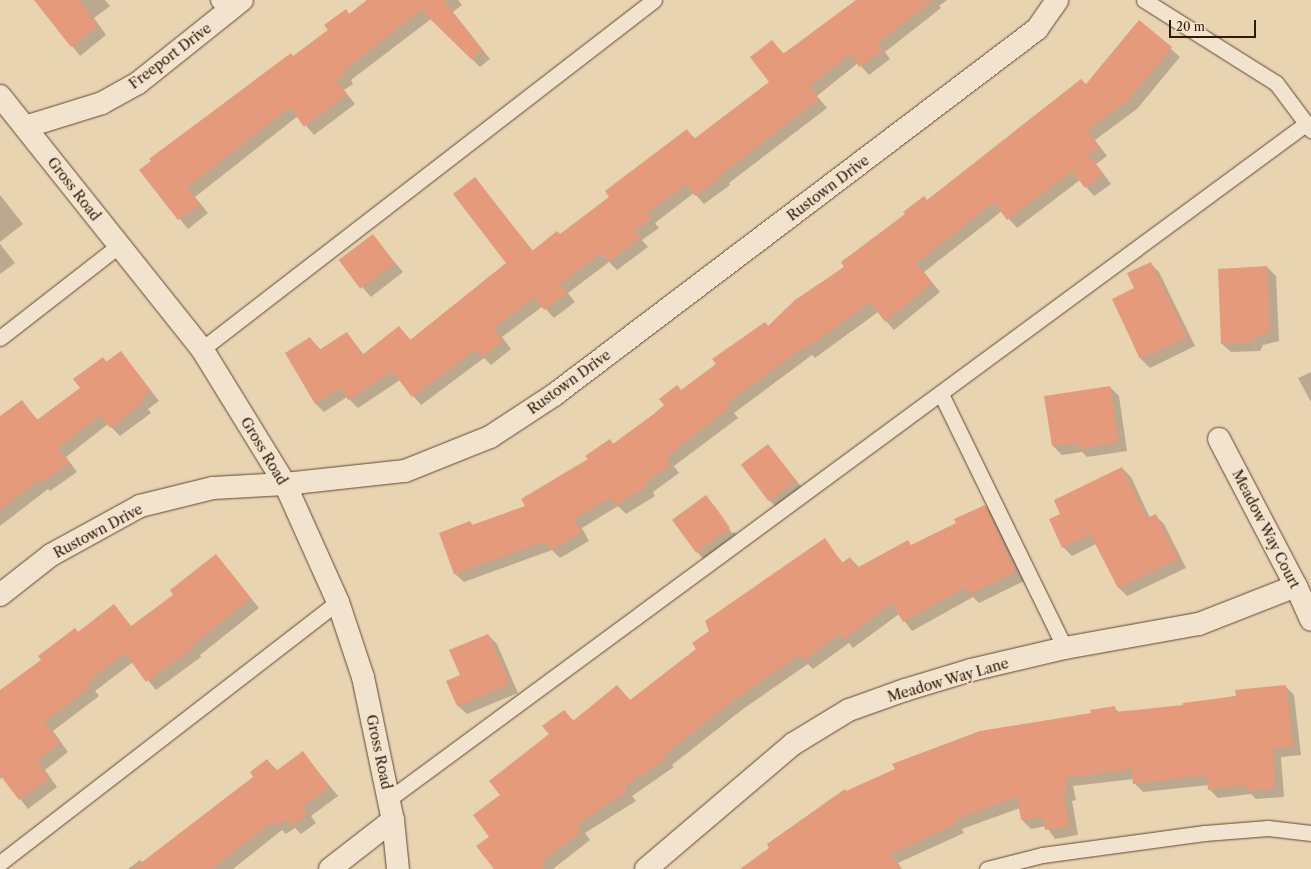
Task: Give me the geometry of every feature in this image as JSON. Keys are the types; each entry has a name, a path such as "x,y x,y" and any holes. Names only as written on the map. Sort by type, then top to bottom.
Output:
{"street":[{"name":"Rustown Drive","path":"0,595 51,555 140,506 212,488 285,484 405,471 490,437 554,395 1037,29 1057,0"},
{"name":"Freeport Drive","path":"25,127 102,102 138,83 229,4"},
{"name":"Gross Road","path":"0,96 118,246 202,349 285,484 338,602 363,677 391,810 398,869"},
{"name":"Meadow Way Court","path":"1219,439 1296,586 1311,620"},
{"name":"Meadow Way Lane","path":"646,869 793,744 850,710 905,690 972,670 1064,648 1198,624 1296,586"},
{"path":"330,869 391,810"}],"lane":[{"path":"202,349 654,0"},
{"path":"391,810 940,394 1309,126 1276,83 1144,0"},
{"path":"0,338 118,246"},
{"path":"940,394 1064,648"},
{"path":"0,863 338,602"},
{"path":"987,869 1042,855 1205,833 1268,828 1311,833"}],"building":[{"path":"34,0 79,0 98,26 71,47"},
{"path":"367,0 443,0 482,49 471,59 421,10 343,71 345,74 336,81 347,94 304,127 290,107 187,187 200,204 178,220 139,170 151,161 149,159 291,53 293,56 328,30 324,25 346,9 349,14"},
{"path":"856,0 933,0 877,43 882,50 859,67 850,54 809,86 819,99 721,174 722,176 695,196 686,184 647,213 651,218 634,231 640,238 608,262 601,253 560,284 567,293 544,310 534,297 494,328 503,340 482,357 476,349 412,397 392,371 348,400 340,387 315,404 285,353 310,337 319,350 347,332 362,355 399,326 410,340 506,263 453,194 475,177 532,251 557,231 560,234 609,197 605,191 687,129 694,139 769,82 750,57 772,40 783,54"},
{"path":"1139,20 1172,47 1128,100 1087,130 1099,147 1088,154 1103,174 1085,188 1072,171 1007,220 994,202 916,263 932,283 885,322 870,302 805,349 803,347 726,404 729,408 666,457 671,464 644,483 647,486 616,505 610,497 574,519 581,532 551,550 545,541 454,574 439,533 470,521 472,525 525,506 521,499 588,459 585,456 610,439 613,444 664,405 659,399 677,385 681,390 716,364 712,359 765,322 768,326 795,300 844,267 841,262 905,214 903,212 924,196 927,200 1081,79 1086,84"},
{"path":"373,234 395,263 360,289 339,260"},
{"path":"1151,262 1187,337 1140,359 1112,299 1134,288 1127,273"},
{"path":"1267,266 1270,332 1255,337 1251,343 1221,344 1218,269"},
{"path":"121,351 151,391 140,400 143,403 110,428 100,415 58,448 69,463 40,483 38,480 0,510 0,416 22,400 37,420 80,388 73,379 103,357 106,362"},
{"path":"1110,386 1118,442 1077,449 1077,443 1052,446 1044,396"},
{"path":"768,444 796,481 769,501 741,464"},
{"path":"1122,467 1147,518 1156,514 1178,559 1118,588 1090,534 1062,548 1049,519 1060,514 1054,500"},
{"path":"706,495 730,528 696,553 672,520"},
{"path":"985,505 1016,572 970,594 966,587 903,622 892,603 844,639 840,634 803,661 799,655 734,700 664,755 666,758 624,787 628,791 577,824 582,831 545,859 543,869 494,869 476,846 489,837 473,815 500,795 489,781 549,734 542,726 564,710 573,721 617,685 630,700 696,649 692,643 709,631 705,621 825,538 842,563 850,557 857,568 908,540 911,545 956,523 954,519"},
{"path":"216,554 251,598 191,646 193,648 146,682 125,653 87,682 90,687 44,722 60,743 37,761 49,778 19,800 0,775 0,690 41,660 38,656 75,628 78,632 114,604 131,626 173,595 170,590"},
{"path":"488,634 510,684 457,706 446,681 460,675 449,650"},
{"path":"1286,685 1293,746 1273,748 1275,788 1246,791 1246,785 1208,790 1207,775 1133,784 1132,769 1065,778 1067,792 1063,792 1069,826 1045,830 1043,817 1021,820 1017,797 954,820 956,824 890,854 900,869 740,869 769,848 767,844 845,789 846,791 895,769 892,764 980,731 1091,713 1090,710 1115,706 1116,712 1183,705 1183,703 1236,696 1235,690"},
{"path":"303,751 329,787 302,807 308,814 292,826 286,819 276,826 273,821 211,869 133,869 253,777 250,772 267,759 276,771"}]}
